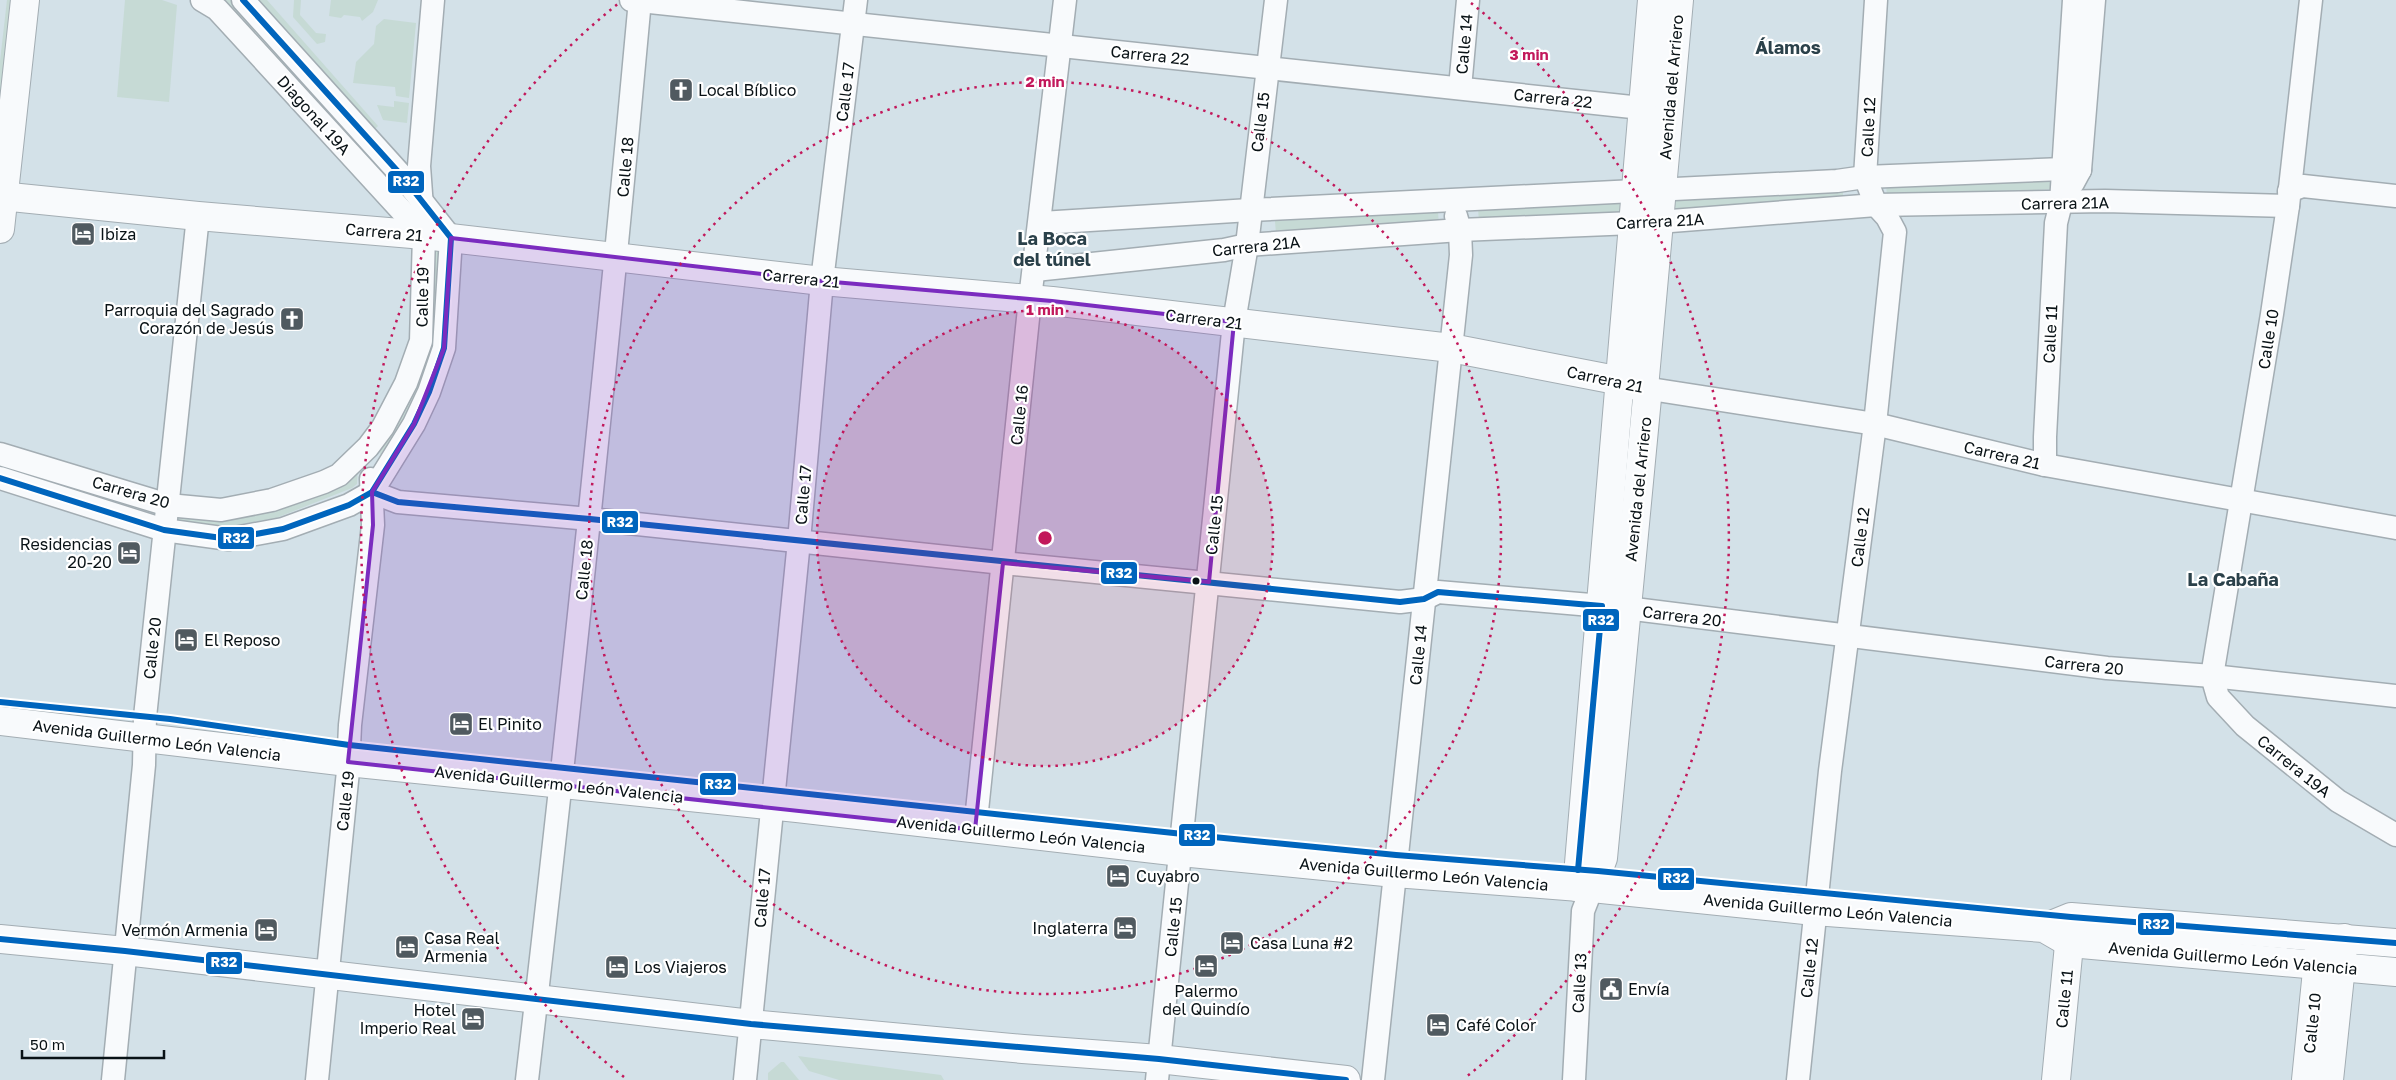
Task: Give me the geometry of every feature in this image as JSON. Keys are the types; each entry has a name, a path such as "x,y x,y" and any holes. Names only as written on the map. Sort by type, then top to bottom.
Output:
{"main road":[{"path":"0,229 24,0"},
{"name":"Avenida del Arriero","path":"1649,189 1642,108 1652,0"},
{"name":"Avenida del Arriero","path":"1584,887 1614,607 1647,398 1632,384 1649,189 1669,111 1679,0"},
{"name":"Carrera 21","path":"2,197 424,235 822,281 1030,299 1234,322 1451,348 1632,384"},
{"name":"Avenida Guillermo León Valencia","path":"0,722 975,830 1395,873 1584,887 1814,911 2070,930 2332,937 2396,943"},
{"name":"Avenida Guillermo León Valencia","path":"2070,930 2329,967 2396,972"},
{"name":"Calle 11","path":"2056,1080 2070,930"},
{"name":"Calle 10","path":"2306,1080 2329,967 2332,937"},
{"path":"0,939 124,951 751,1024 1014,1049 1158,1070 1346,1080"},
{"name":"Calle 10","path":"2329,967 2330,1080"}],"street":[{"name":"Diagonal 19A","path":"202,0 217,9 424,235"},
{"name":"Diagonal 19A","path":"243,0 421,199 451,238"},
{"name":"Calle 19","path":"317,1080 348,762 350,724 374,525 368,447 383,427 406,383 421,342 424,235 419,166 433,0"},
{"name":"Carrera 22","path":"637,0 1669,111"},
{"name":"Calle 18","path":"527,1080 562,785 617,258 637,0"},
{"name":"Calle 17","path":"744,1080 799,541 822,281 856,0"},
{"name":"Calle 16","path":"975,830 1030,299 1041,223 1065,0"},
{"name":"Calle 15","path":"1158,1070 1234,322 1247,245 1276,0"},
{"name":"Calle 14","path":"1460,88 1468,0"},
{"name":"Calle 12","path":"1798,1080 1814,911 1874,424 1894,232 1887,217 1876,205 1865,177 1876,0"},
{"name":"Calle 11","path":"2071,170 2074,0"},
{"name":"Calle 11","path":"2046,465 2045,437 2056,223 2071,170 2094,0"},
{"name":"Calle 10","path":"2212,676 2288,198 2311,0"},
{"name":"Carrera 21A","path":"1041,223 1250,210 1837,181 1865,177 2071,170"},
{"name":"Carrera 21A","path":"1034,270 1224,250 1247,245 1460,230 1646,223 1876,205 2288,198 2303,186 2396,196"},
{"name":"Calle 14","path":"1373,1080 1460,255 1460,230 1452,200"},
{"name":"Calle 20","path":"113,1080 124,951 144,765 144,738 164,530 198,216"},
{"name":"Calle 19","path":"372,492 414,424 429,392 444,348 451,238"},
{"name":"Carrera 21","path":"1632,384 1874,424 2046,465 2396,528"},
{"name":"Carrera 20","path":"0,454 168,505 221,510 272,500 309,488 339,475 368,447"},
{"name":"Carrera 20","path":"0,478 164,530 229,539 283,529 350,505 372,492 398,502 590,519 1003,563 1400,602 1424,599 1438,592 1614,607 2106,668 2212,676 2396,696"},
{"name":"Carrera 19A","path":"2212,676 2218,697 2245,726 2338,801 2396,835"},
{"name":"Calle 13","path":"1574,1080 1584,887"}],"highlighted area":[{"path":"451,238 822,281 1052,301 1234,322 1209,582 1003,563 975,830 348,762 373,525 372,492 414,424 444,348"}],"shaded area":[{"path":"7,0 16,0 0,156 0,61"},
{"path":"125,0 162,0 177,5 169,102 117,97"},
{"path":"220,0 233,0 418,202 411,209"},
{"path":"256,0 267,0 378,126 372,132"},
{"path":"294,0 301,0 300,15 316,33 326,34 325,42 317,44 293,17"},
{"path":"331,0 378,0 373,12 362,21 360,17 344,15 341,18 329,16"},
{"path":"384,19 416,23 409,98 396,96 395,87 353,83 356,62 374,44 376,26"},
{"path":"394,101 409,103 407,123 383,120 377,105 394,107"},
{"path":"2057,177 2057,189 1887,197 1886,184"},
{"path":"1843,190 1843,203 1669,211 1668,198"},
{"path":"1624,201 1624,214 1479,222 1478,208"},
{"path":"1438,212 1439,225 1276,234 1275,221"},
{"path":"435,244 440,245 437,321 431,359 427,374 414,403 380,455 380,447 411,398 429,356 433,319"},
{"path":"358,466 357,484 352,488 276,518 226,527 173,523 174,512 224,516"},
{"path":"798,1056 941,1075 944,1080 839,1080 809,1071"},
{"path":"781,1062 784,1062 799,1080 768,1080 768,1073"}],"transit line":[{"name":"R32","path":"0,478 164,530 229,539 283,529 349,505 372,492 414,424 429,392 444,348 451,238 402,176 243,0"},
{"name":"R32","path":"372,492 398,502 590,519 1400,602 1424,599 1438,592 1602,606 1578,870"},
{"name":"R32","path":"0,702 170,719 349,745 1183,834 1396,855 1598,871 2071,917 2396,943"},
{"name":"R32","path":"0,939 125,951 751,1024 1159,1059 1346,1080"}],"place":[{"name":"Local Bíblico","path":"681,90"},
{"name":"Ibiza","path":"83,234"},
{"name":"Parroquia del Sagrado Corazón de Jesús","path":"292,319"},
{"name":"Residencias 20-20","path":"129,553"},
{"name":"El Reposo","path":"186,640"},
{"name":"El Pinito","path":"461,724"},
{"name":"Cuyabro","path":"1118,876"},
{"name":"Inglaterra","path":"1125,928"},
{"name":"Vermón Armenia","path":"266,930"},
{"name":"Casa Luna #2","path":"1232,943"},
{"name":"Casa Real Armenia","path":"407,947"},
{"name":"Palermo del Quindío","path":"1206,966"},
{"name":"Los Viajeros","path":"617,967"},
{"name":"Envía","path":"1611,989"},
{"name":"Hotel Imperio Real","path":"473,1019"},
{"name":"Café Color","path":"1438,1025"}],"district":[{"name":"Álamos","path":"1788,47"},
{"name":"La Boca del túnel","path":"1052,248"},
{"name":"La Cabaña","path":"2233,579"}]}
